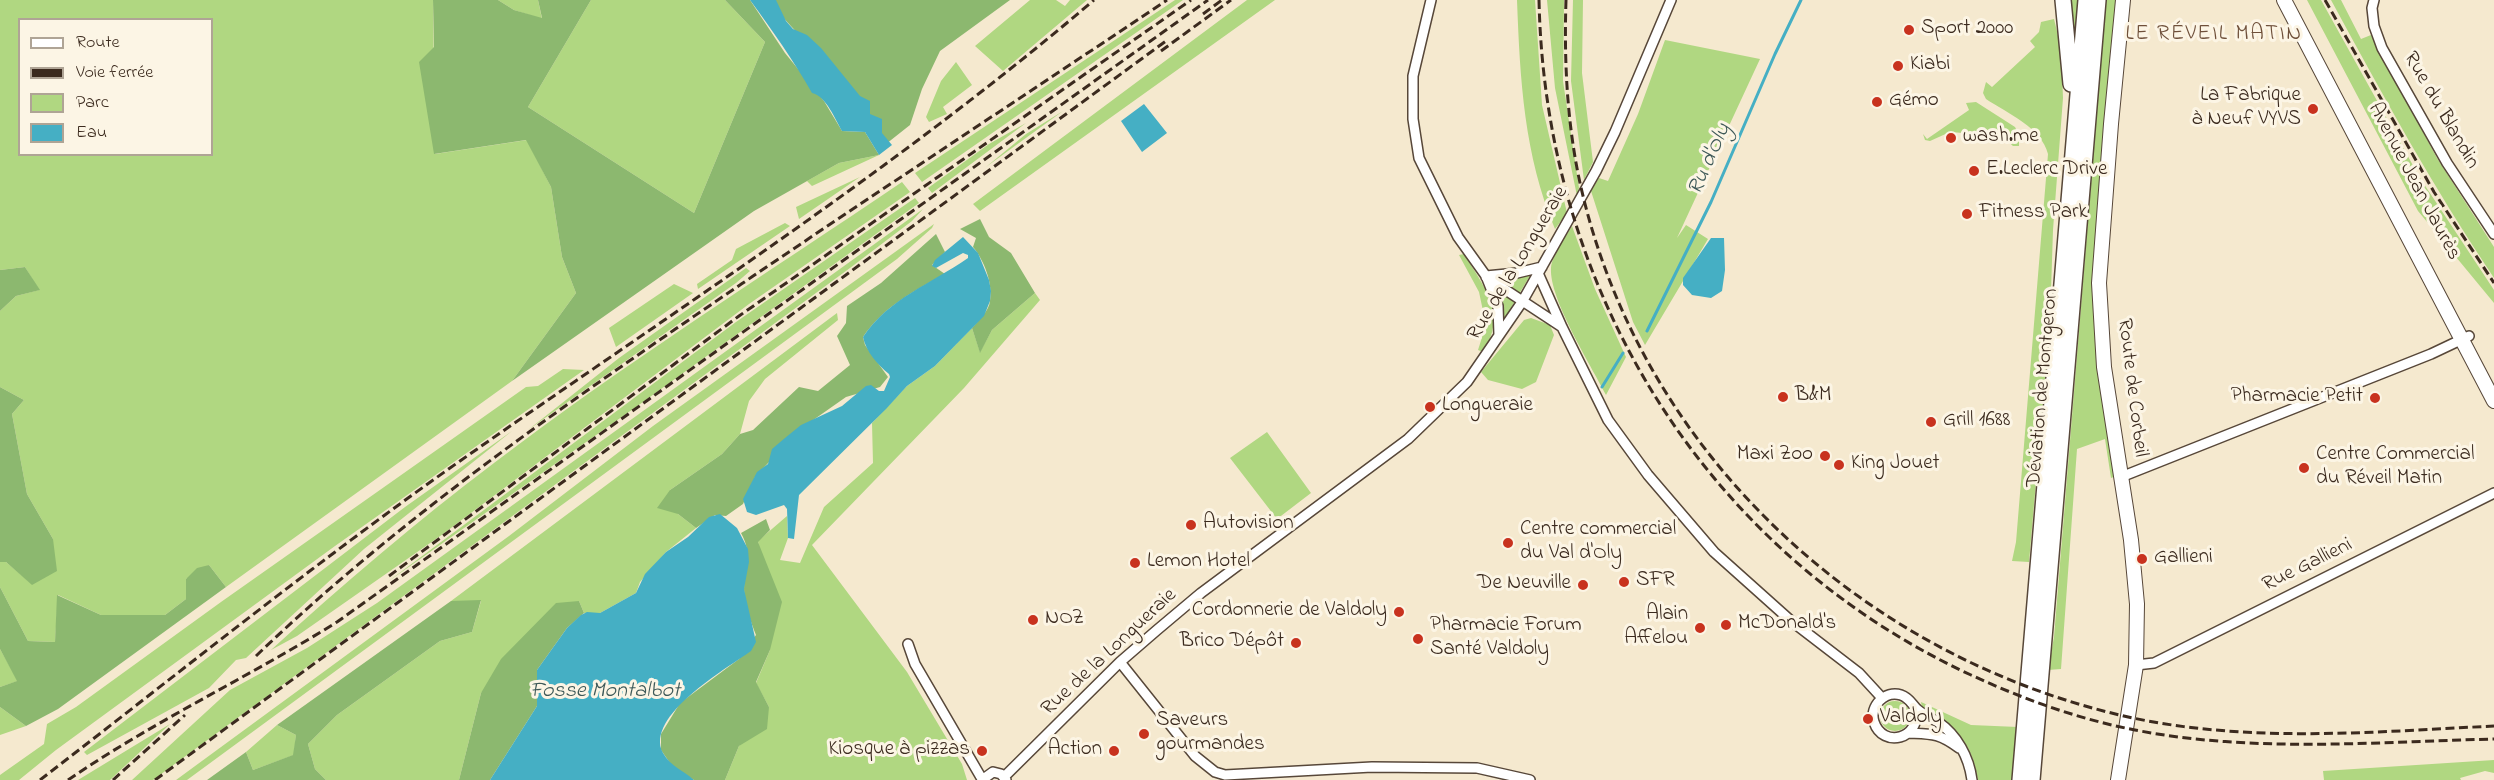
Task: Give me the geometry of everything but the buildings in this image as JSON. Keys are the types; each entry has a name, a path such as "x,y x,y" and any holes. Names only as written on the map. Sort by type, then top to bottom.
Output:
{"main road":[{"path":"2063,0 2074,131"},
{"name":"Déviation de Montgeron","path":"2020,780 2086,0"},
{"name":"Déviation de Montgeron","path":"2032,780 2098,0"},
{"name":"Route de Corbeil","path":"2118,780 2136,665 2137,604 2104,367 2099,283 2123,0"},
{"path":"2284,0 2466,338 2494,401"},
{"name":"Avenue Jean Jaurès","path":"2294,0 2466,338 2494,384"}],"street":[{"path":"1431,0 1413,76 1413,119 1419,158 1458,237 1486,276 1498,306 1499,335"},
{"name":"Rue de la Longueraie","path":"1005,778 1120,662 1202,593 1408,439 1467,382 1522,302 1615,132 1671,0"},
{"name":"Rue du Blandin","path":"2374,0 2372,8 2374,26 2382,48 2447,163 2494,234"},
{"path":"1486,276 1540,270 1562,327 1608,420 1648,475 1714,552 1790,620 1860,673 1882,698"},
{"path":"1486,276 1562,327"},
{"path":"2121,477 2466,338"},
{"name":"Rue Gallieni","path":"2136,665 2154,663 2494,493"},
{"path":"908,644 915,664 982,780 993,772 1005,778"},
{"path":"1120,662 1196,756 1215,772 1225,775 1372,767 1477,768 1530,780"},
{"path":"1963,751 1944,737 1931,733 1909,733 1890,737 1878,730 1874,711 1882,698 1895,694 1908,698 1916,709 1953,735 1963,751 1970,764 1972,780"},
{"path":"1909,733 1916,722 1916,709"}],"green space":[{"path":"0,0 433,0 435,154 527,140 551,187 562,257 576,293 512,381 226,587 209,565 186,579 186,599 165,615 101,615 58,595 55,642 28,641 0,587 0,562 6,562 32,584 53,539 27,494 12,414 24,400 0,387 0,311 16,296 39,290 25,267 0,270"},
{"path":"433,0 498,0 514,10 542,18 538,0 591,0 528,107 694,213 765,42 725,0 750,0 785,53 824,101 842,131 865,132 879,155 839,163 754,211 512,381 576,293 562,257 551,187 526,140 434,154 419,62 434,47"},
{"path":"498,0 538,0 542,19 514,10"},
{"path":"591,0 725,0 765,42 694,213 528,107"},
{"path":"767,0 1010,0 940,51 922,89 910,125 886,144 801,37"},
{"path":"1030,0 1056,0 1065,6 1070,0 1087,0 1003,71 975,46"},
{"path":"1175,0 1183,0 922,182 915,173"},
{"path":"1247,0 1275,0 980,211 973,204"},
{"path":"1517,0 1535,0 1542,105 1567,213 1555,229 1536,173 1530,145 1522,88"},
{"path":"1547,0 1564,0 1563,81 1579,188 1577,196 1555,88"},
{"path":"1573,0 1583,0 1582,73 1593,162 1584,180 1571,81"},
{"path":"2070,0 2080,0 2075,59"},
{"path":"2106,0 2119,0 2095,263 2116,476 2111,478 2105,439 2077,449 2061,669 2048,670 2054,637"},
{"path":"2307,0 2321,0 2420,178 2494,290 2494,303 2418,211"},
{"path":"2331,0 2341,0 2361,39 2371,35 2437,158 2494,247 2494,278 2430,176"},
{"path":"2054,19 2061,48 2063,98 2053,230 2050,322 2029,562 2012,561 2016,542 2048,154 2039,136 1986,99 1983,93 1986,82 1992,87 2035,47 2030,41 2039,32 2041,22"},
{"path":"1665,40 1760,59 1677,238 1686,225 1708,239 1645,345 1633,322 1591,191 1599,178 1608,181 1638,114"},
{"path":"956,62 972,85 943,107 947,114 929,122 926,117 941,81"},
{"path":"1976,102 2015,127 2019,135 2019,146 2013,146 2002,136 1950,132 1930,141 1925,140 1923,134 1927,139 1969,110 1966,103"},
{"path":"1063,111 986,167 1026,134"},
{"path":"1026,123 932,193 928,188 989,144"},
{"path":"879,155 812,186 807,181 839,163"},
{"path":"860,177 799,219 796,207"},
{"path":"902,182 910,192 749,304 443,534 297,636 271,650 408,531 544,426 645,354"},
{"path":"915,198 919,203 643,402 386,583 736,322"},
{"path":"923,209 912,221 850,268 153,780 132,780 230,690 307,648 377,603"},
{"path":"980,219 989,237 1011,253 1035,293 992,330 980,353 972,328 988,308 991,294 989,279 981,258 973,247 976,238 960,229"},
{"path":"785,223 790,226 698,289 697,284 732,260 736,249"},
{"path":"934,224 897,259 187,780 176,780 509,536 653,426"},
{"path":"1572,226 1595,289 1626,357 1606,395 1581,350 1552,281 1551,268 1554,258"},
{"path":"936,234 945,252 932,265 945,274 890,308 863,337 865,345 888,377 880,387 846,397 799,430 755,477 743,504 726,516 715,515 696,528 678,514 657,508 670,490 722,454 740,434 753,430 799,387 818,391 850,365 837,336 846,323 847,306 881,283"},
{"path":"1464,254 1485,289 1493,313 1490,338 1483,352 1478,350 1486,325 1479,292 1459,255"},
{"path":"25,267 40,290 16,296 0,311 0,270"},
{"path":"746,268 750,271 736,283 528,430 619,358"},
{"path":"1531,274 1519,294 1501,280 1503,278 1518,278"},
{"path":"674,284 693,293 616,347 609,328"},
{"path":"1496,289 1515,301 1504,320"},
{"path":"1035,293 1040,300 964,388 812,545 907,672 962,764 967,780 725,780 739,746 769,707 756,683 770,650 758,541 787,516 788,538 780,560 800,563 824,507 873,463 872,423 907,386 935,366 972,328 980,352 992,330"},
{"path":"837,313 838,320 765,379 749,401 740,434 722,454 670,490 678,514 696,528 666,552 640,582 636,593 600,613 584,613 579,601 481,693 459,780 326,780 315,769 308,744 337,715 440,641 472,632 481,601 451,601"},
{"path":"1531,318 1550,325 1554,335 1536,382 1522,389 1488,380 1481,372 1524,320"},
{"path":"563,369 584,370 335,546 56,750 19,780 0,780 0,775 44,744 47,724 76,707 526,387 538,386"},
{"path":"0,387 24,400 12,414 27,494 53,539 57,571 32,585 6,562 0,562"},
{"path":"512,431 364,549 246,658 236,660 209,688 87,755 84,752 405,507"},
{"path":"1267,432 1311,493 1277,519 1230,458"},
{"path":"766,519 770,530 758,542 782,602 770,650 756,682 769,707 767,729 739,746 725,780 694,780 672,766 661,750 661,734 680,703 739,659 756,635 745,601 747,548 741,533"},
{"path":"209,565 226,587 58,709 26,726 0,707 0,687 17,681 0,649 0,587 28,641 55,642 57,595 101,615 165,615 186,599 186,579 197,568"},
{"path":"481,600 472,632 440,641 337,715 308,744 315,769 326,780 207,780 246,752 253,770 293,755 296,735 277,725 451,601"},
{"path":"579,601 584,613 567,628 537,670 537,706 490,780 459,780 481,693 501,659 556,603"},
{"path":"0,649 18,681 0,687"},
{"path":"1895,701 1906,705 1910,716 1906,727 1895,731 1884,727 1880,716 1884,705"},
{"path":"1921,702 1971,725 2018,727 2012,780 1978,780 1975,765 1966,744 1953,729 1922,707"},
{"path":"0,707 26,726 0,735"},
{"path":"170,724 110,780 78,780"},
{"path":"277,725 296,735 294,755 253,770 246,752"},
{"path":"2494,760 2494,773 2485,771 2460,778 2461,780 2324,780 2323,771"}],"water":[{"path":"750,0 776,0 786,21 793,29 807,35 821,48 860,96 870,101 870,114 882,119 882,133 892,145 879,155 865,132 842,131 830,109 822,99 812,93 783,46"},
{"path":"1144,104 1167,133 1142,152 1121,121"},
{"path":"963,237 978,253 989,280 990,301 984,316 935,366 907,386 799,495 794,539 788,538 787,509 784,505 756,515 747,512 743,499 757,472 768,464 772,449 801,425 842,406 866,386 871,385 879,391 884,391 890,377 889,374 873,358 863,337 873,323 898,302 968,258 968,255 963,253 936,268 932,266 935,260"},
{"path":"1711,238 1724,238 1725,270 1722,291 1711,298 1692,295 1683,285 1683,278"},
{"name":"Fosse Montalbot","path":"720,514 737,528 748,549 749,562 744,589 756,642 751,651 690,695 665,724 660,739 663,753 673,765 694,780 490,780 537,706 537,670 567,628 581,615 587,612 600,613 636,593 645,574 666,552 688,537 709,517"}],"waterway":[{"name":"Ru d'Oly","path":"1647,331 1711,202 1801,0"},
{"name":"Ru d'Oly","path":"1602,387 1623,353"}],"railway":[{"path":"40,780 353,538 862,181 941,123 1094,0"},
{"path":"256,656 355,567 406,525 566,406 674,330 1167,0"},
{"path":"389,576 739,316 1191,0"},
{"path":"68,780 134,738 337,622 1208,0"},
{"path":"1203,14 1222,0"},
{"path":"1161,51 1231,0"},
{"path":"1539,0 1548,107 1572,211 1608,309 1658,400 1719,484 1792,558 1876,623 1971,675 2031,700 2093,720 2135,730 2224,742 2359,744 2494,739"},
{"path":"1566,0 1567,92 1580,183 1610,281 1654,373 1711,456 1778,530 1856,595 1942,648 2035,689 2133,718 2177,726 2267,733 2358,733 2494,726"},
{"path":"2325,0 2434,192 2494,283"},
{"path":"155,780 1166,41"},
{"path":"113,780 185,715"}],"place":[{"name":"Sport 2000","path":"1909,30"},
{"name":"Kiabi","path":"1898,66"},
{"name":"Gémo","path":"1877,102"},
{"name":"La Fabrique à Neuf VYVS","path":"2313,109"},
{"name":"wash.me","path":"1951,138"},
{"name":"E.Leclerc Drive","path":"1974,171"},
{"name":"Fitness Park","path":"1967,214"},
{"name":"B&M","path":"1783,397"},
{"name":"Pharmacie Petit","path":"2375,398"},
{"name":"Longueraie","path":"1430,407"},
{"name":"Grill 1688","path":"1931,422"},
{"name":"Maxi Zoo","path":"1825,456"},
{"name":"King Jouet","path":"1839,465"},
{"name":"Centre Commercial du Réveil Matin","path":"2304,468"},
{"name":"Autovision","path":"1191,525"},
{"name":"Centre commercial du Val d'Oly","path":"1508,543"},
{"name":"Gallieni","path":"2142,559"},
{"name":"Lemon Hotel","path":"1135,563"},
{"name":"SFR","path":"1624,582"},
{"name":"De Neuville","path":"1583,585"},
{"name":"Cordonnerie de Valdoly","path":"1399,612"},
{"name":"NOZ","path":"1033,620"},
{"name":"McDonald's","path":"1726,625"},
{"name":"Alain Affelou","path":"1700,628"},
{"name":"Pharmacie Forum Santé Valdoly","path":"1418,639"},
{"name":"Brico Dépôt","path":"1296,643"},
{"name":"Valdoly","path":"1868,719"},
{"name":"Saveurs gourmandes","path":"1144,734"},
{"name":"Kiosque à pizzas","path":"982,751"},
{"name":"Action","path":"1114,751"}],"district":[{"name":"LE RÉVEIL MATIN","path":"2214,35"}]}
